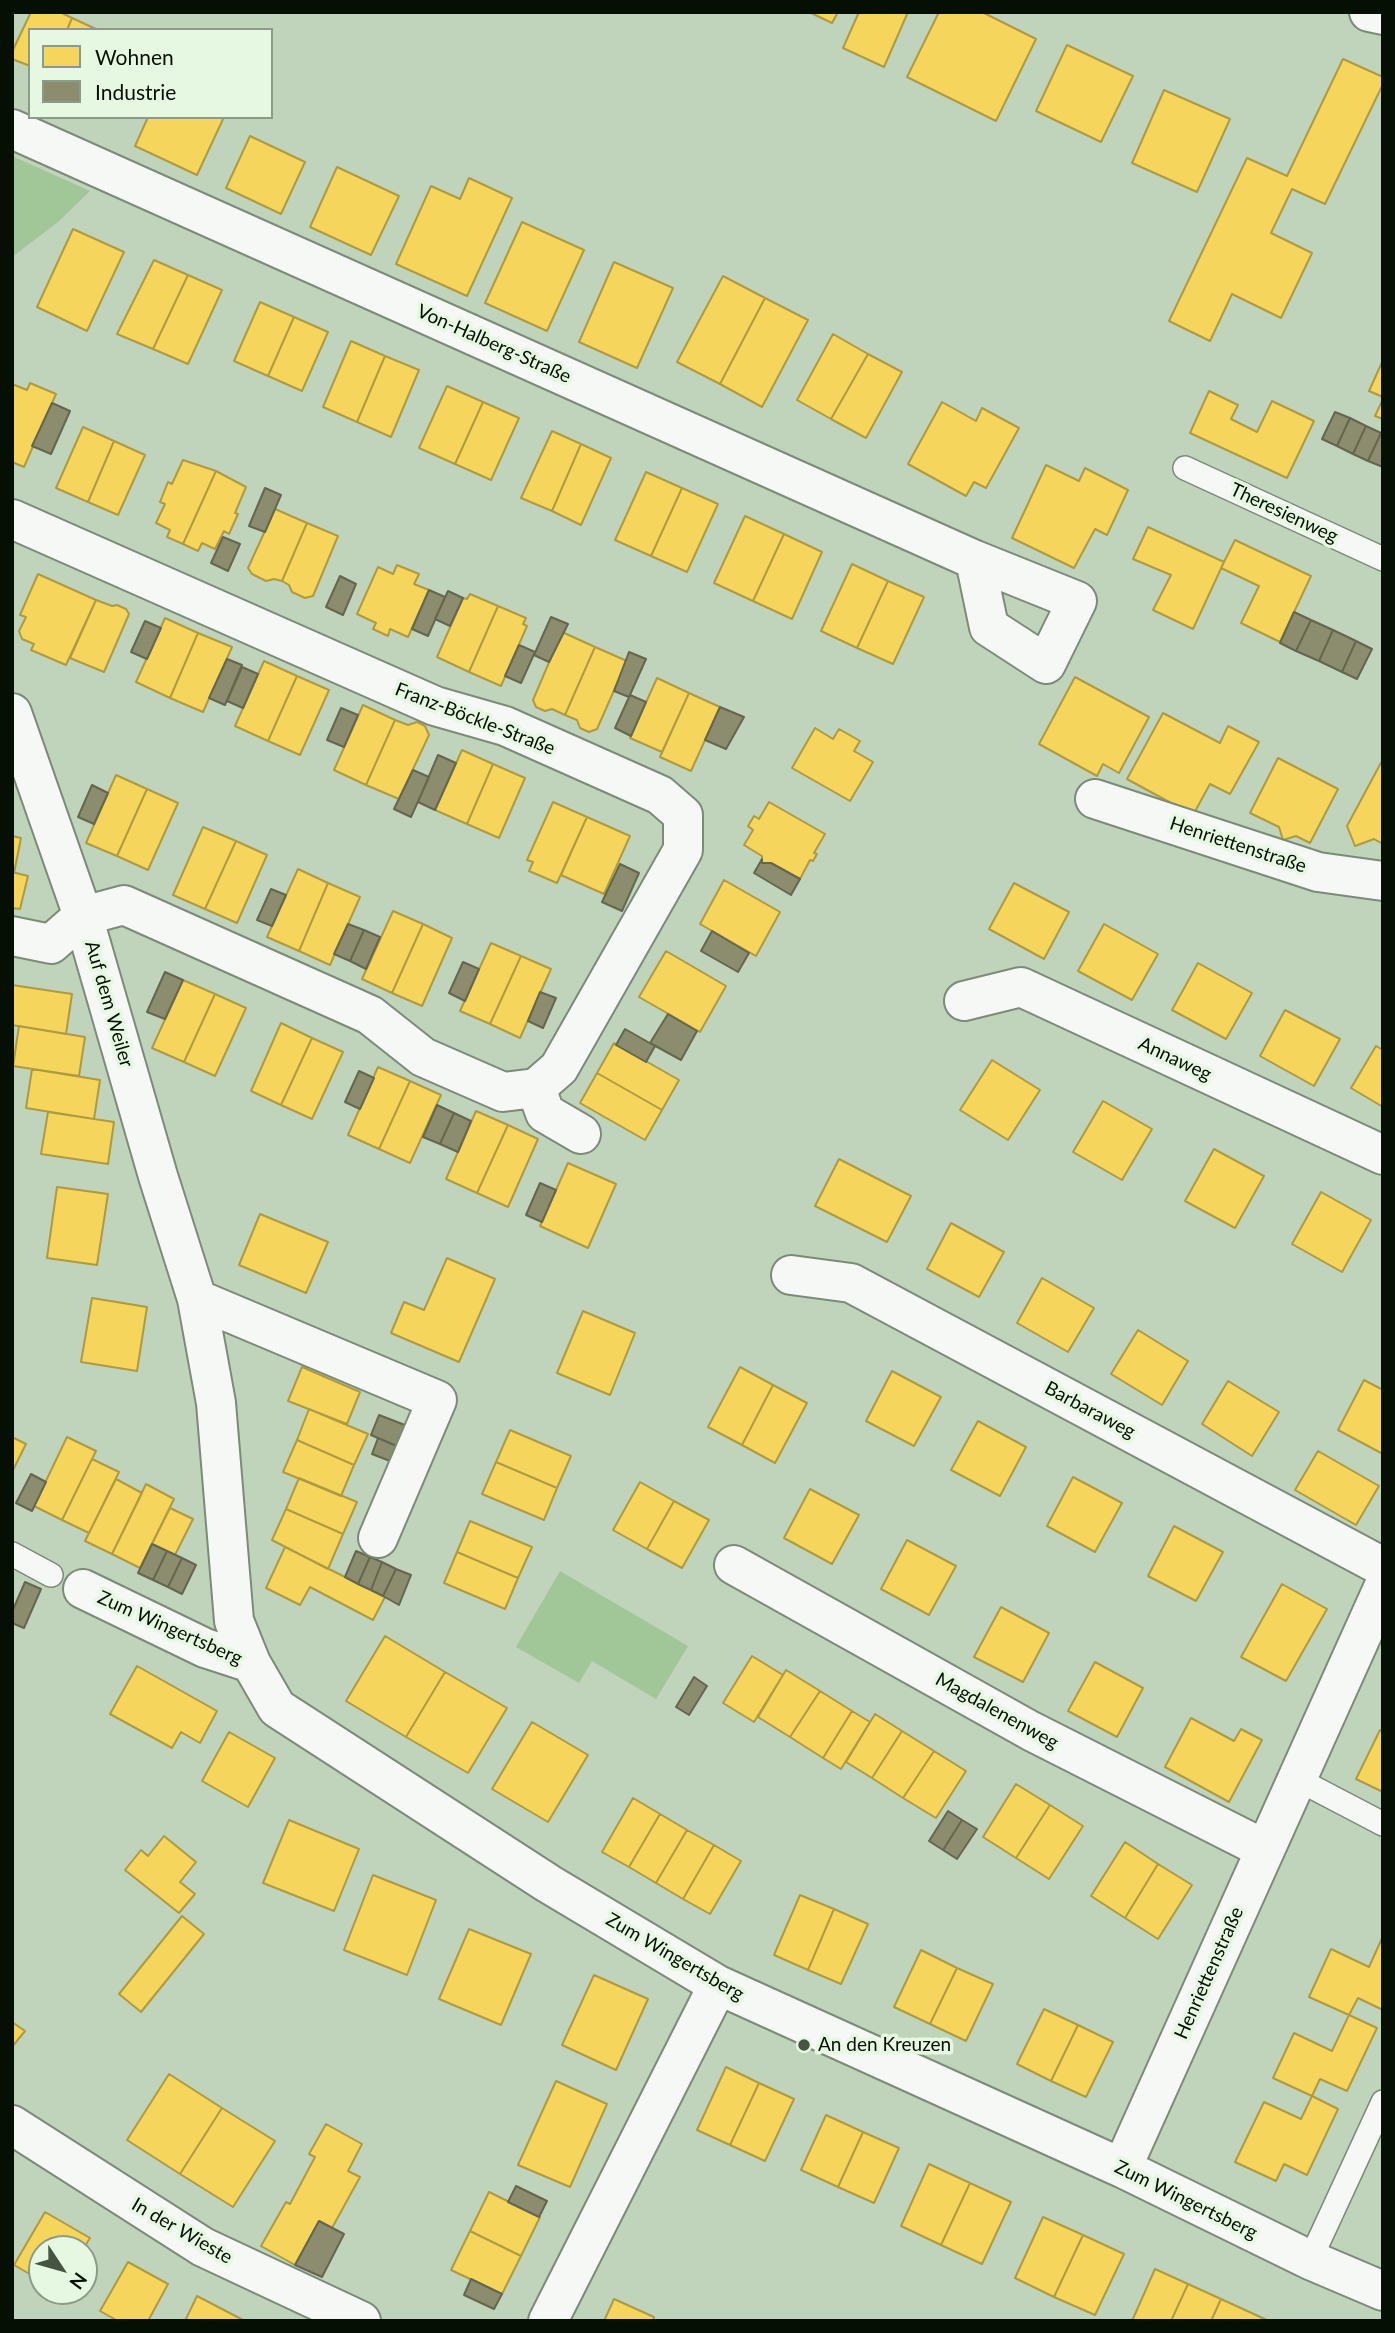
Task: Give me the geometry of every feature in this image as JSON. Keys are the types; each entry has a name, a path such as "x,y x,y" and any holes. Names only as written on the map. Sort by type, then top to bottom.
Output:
{"street":[{"path":"1369,12 1383,15"},
{"name":"Von-Halberg-Straße","path":"12,129 975,560"},
{"name":"Franz-Böckle-Straße","path":"12,519 435,706 505,726 660,795 683,815 682,850 559,1068 536,1088"},
{"name":"Auf dem Weiler","path":"12,713 83,916 158,1176 197,1298 216,1403 234,1621 251,1663"},
{"name":"Henriettenstraße","path":"1095,799 1318,872 1383,881"},
{"path":"12,936 51,944 83,916 124,905 370,1015 423,1057 503,1092 536,1088 545,1113 581,1134"},
{"name":"Annaweg","path":"964,1001 1021,987 1383,1155"},
{"name":"Barbaraweg","path":"791,1275 852,1283 1383,1567"},
{"path":"197,1298 437,1400 378,1538"},
{"name":"Magdalenenweg","path":"734,1565 1031,1731 1265,1849"},
{"name":"Zum Wingertsberg","path":"67,1582 205,1648 251,1663 277,1708 549,1884 718,1985 1122,2168 1310,2260 1383,2291"},
{"name":"Henriettenstraße","path":"1122,2168 1383,1588"},
{"path":"548,2321 718,1985"},
{"name":"In der Wieste","path":"12,2125 203,2248 361,2321"}],"lane":[{"name":"Theresienweg","path":"1185,468 1383,558"},
{"name":"Zum Wingertsberg","path":"12,1554 67,1582"},
{"path":"1297,1779 1383,1824"},
{"path":"1310,2260 1383,2102"}],"green space":[{"path":"12,156 90,191 58,222 12,257"},
{"path":"560,1571 688,1646 656,1699 592,1661 579,1683 516,1647"}],"building: Wohnen":[{"path":"31,12 60,12 72,18 68,28 28,28 28,65 12,59 12,52"},
{"path":"809,12 838,12 832,23"},
{"path":"859,12 908,12 884,67 843,48"},
{"path":"939,12 982,12 1036,39 996,121 907,77"},
{"path":"72,18 94,28 68,28"},
{"path":"1067,45 1133,76 1101,142 1036,111"},
{"path":"1343,59 1383,77 1383,84 1325,204 1292,189 1271,233 1312,253 1281,318 1232,294 1210,341 1169,321 1247,158 1287,176"},
{"path":"1164,90 1230,119 1197,192 1132,163"},
{"path":"147,119 223,119 197,175 135,146"},
{"path":"250,136 305,162 281,214 226,188"},
{"path":"337,167 399,196 371,255 310,227"},
{"path":"469,178 512,198 467,296 396,264 431,186 460,199"},
{"path":"522,222 584,250 547,331 485,303"},
{"path":"73,229 124,252 87,331 37,307"},
{"path":"154,260 188,275 153,349 117,334"},
{"path":"614,262 673,288 637,368 579,342"},
{"path":"188,275 222,290 188,364 153,349"},
{"path":"723,276 765,298 720,384 677,362"},
{"path":"765,298 808,320 762,407 720,384"},
{"path":"260,302 294,317 268,376 234,361"},
{"path":"294,317 328,332 302,391 268,376"},
{"path":"833,334 868,354 831,419 797,400"},
{"path":"351,341 385,356 357,422 323,407"},
{"path":"868,354 902,372 866,438 831,419"},
{"path":"385,356 419,370 391,437 357,422"},
{"path":"1383,360 1383,397 1369,391"},
{"path":"30,383 56,394 24,467 12,462 12,384 27,390"},
{"path":"447,386 483,402 455,464 419,448"},
{"path":"1209,391 1238,405 1231,419 1257,432 1272,401 1314,421 1287,478 1190,433"},
{"path":"1383,399 1383,419 1375,416"},
{"path":"483,402 519,418 491,480 455,464"},
{"path":"942,402 976,421 982,408 1019,428 986,488 974,482 966,496 908,464"},
{"path":"83,427 114,441 88,502 56,488"},
{"path":"552,431 581,444 552,511 521,498"},
{"path":"114,441 145,455 118,515 88,502"},
{"path":"581,444 611,458 581,525 552,511"},
{"path":"183,460 216,471 183,544 167,537 170,530 156,523 165,504 160,502 168,482 172,484"},
{"path":"1046,465 1079,481 1085,468 1128,490 1107,535 1095,529 1074,568 1012,538"},
{"path":"216,471 246,487 229,534 224,531 215,549 202,543 198,551 183,544"},
{"path":"646,472 682,488 651,556 615,540"},
{"path":"682,488 718,504 687,572 651,556"},
{"path":"275,509 307,523 282,581 266,581 252,574 248,568"},
{"path":"745,516 784,534 753,601 714,583"},
{"path":"307,523 338,536 313,596 305,598 292,592 289,585 282,581"},
{"path":"1148,527 1224,562 1193,629 1153,610 1171,575 1133,559"},
{"path":"784,534 822,552 792,619 753,601"},
{"path":"1235,540 1311,576 1280,642 1241,623 1259,586 1221,568"},
{"path":"852,564 888,581 857,648 821,631"},
{"path":"397,565 419,574 414,584 429,590 408,637 390,629 388,636 373,629 376,623 357,614 378,567 393,574"},
{"path":"38,574 96,600 66,665 31,650 34,644 22,639 19,631 26,617 20,615"},
{"path":"888,581 924,597 893,664 857,648"},
{"path":"470,594 498,606 469,672 437,657 463,598 467,599"},
{"path":"96,600 112,606 117,605 126,609 129,614 104,672 70,658"},
{"path":"498,606 526,618 523,624 527,626 501,686 469,672"},
{"path":"165,618 198,633 170,698 136,682"},
{"path":"562,632 595,647 565,715 552,709 545,711 536,707 533,700"},
{"path":"198,633 232,647 203,712 170,698"},
{"path":"595,647 627,661 597,729 589,732 580,728 577,720 565,715"},
{"path":"264,661 297,676 268,741 235,726"},
{"path":"297,676 329,690 300,755 268,741"},
{"path":"1075,677 1149,717 1119,773 1103,764 1097,776 1039,744"},
{"path":"657,678 689,693 662,752 630,738"},
{"path":"689,693 720,707 691,771 660,757"},
{"path":"363,705 395,720 366,785 334,770"},
{"path":"1163,713 1220,743 1228,726 1259,742 1230,794 1210,784 1193,815 1127,779"},
{"path":"395,720 408,725 417,722 425,726 429,735 399,799 366,785"},
{"path":"815,728 833,739 839,729 860,741 854,751 873,762 850,801 792,768"},
{"path":"462,750 493,764 467,824 435,810"},
{"path":"1278,758 1338,789 1310,843 1296,836 1283,840 1279,827 1250,813"},
{"path":"1383,759 1383,844 1374,839 1355,846 1347,826"},
{"path":"493,764 525,778 499,838 467,824"},
{"path":"116,775 147,789 117,856 86,843"},
{"path":"147,789 178,803 148,870 117,856"},
{"path":"553,802 587,817 557,883 529,871 533,862 527,860"},
{"path":"769,802 825,834 814,853 817,854 813,861 810,860 800,879 771,863 762,863 762,856 744,845 753,830 748,826 754,816 759,819"},
{"path":"587,817 630,836 604,894 561,875"},
{"path":"203,827 236,841 205,909 173,895"},
{"path":"12,836 21,838 14,873 12,872"},
{"path":"236,841 267,855 237,923 205,909"},
{"path":"298,869 328,883 299,951 267,937"},
{"path":"12,872 28,876 20,909 12,908"},
{"path":"724,880 780,912 756,956 700,924"},
{"path":"328,883 360,897 330,965 299,951"},
{"path":"1014,883 1069,912 1044,959 989,929"},
{"path":"393,911 423,924 392,993 362,979"},
{"path":"423,924 452,938 422,1006 392,993"},
{"path":"1104,924 1158,954 1132,1000 1078,971"},
{"path":"491,943 521,956 490,1024 460,1011"},
{"path":"666,951 726,986 700,1032 639,997"},
{"path":"521,956 551,969 520,1038 490,1024"},
{"path":"1198,963 1252,993 1226,1039 1172,1010"},
{"path":"183,980 215,994 184,1062 152,1048"},
{"path":"12,985 72,994 66,1034 12,1025"},
{"path":"215,994 246,1008 215,1076 184,1062"},
{"path":"1285,1010 1340,1039 1314,1086 1260,1056"},
{"path":"281,1023 312,1038 281,1105 251,1091"},
{"path":"19,1026 85,1037 79,1076 13,1066"},
{"path":"312,1038 343,1052 312,1119 281,1105"},
{"path":"614,1043 679,1080 662,1110 597,1073"},
{"path":"1376,1046 1383,1050 1383,1107 1351,1088"},
{"path":"992,1060 1040,1090 1008,1140 960,1110"},
{"path":"378,1067 410,1081 379,1149 348,1135"},
{"path":"32,1069 100,1080 94,1119 26,1108"},
{"path":"597,1073 662,1110 645,1140 580,1103"},
{"path":"410,1081 441,1095 410,1163 379,1149"},
{"path":"1103,1101 1152,1129 1122,1180 1073,1152"},
{"path":"476,1111 508,1125 477,1193 446,1179"},
{"path":"48,1112 114,1122 108,1164 41,1154"},
{"path":"508,1125 538,1139 508,1207 477,1193"},
{"path":"1214,1149 1264,1176 1235,1228 1185,1201"},
{"path":"839,1159 911,1196 887,1242 815,1206"},
{"path":"568,1163 616,1184 588,1248 540,1226"},
{"path":"57,1187 108,1194 97,1265 47,1258"},
{"path":"1321,1192 1371,1220 1342,1272 1292,1244"},
{"path":"260,1214 328,1242 306,1293 239,1265"},
{"path":"951,1223 1004,1252 979,1297 927,1269"},
{"path":"447,1258 495,1279 459,1362 391,1333 404,1302 424,1310"},
{"path":"1042,1278 1094,1308 1068,1352 1017,1323"},
{"path":"92,1298 147,1307 137,1371 81,1362"},
{"path":"583,1311 635,1333 610,1395 557,1373"},
{"path":"1138,1330 1188,1361 1162,1405 1111,1374"},
{"path":"302,1367 360,1392 347,1424 288,1401"},
{"path":"740,1367 773,1385 742,1445 708,1427"},
{"path":"892,1371 941,1397 914,1446 866,1421"},
{"path":"1364,1380 1383,1390 1383,1454 1338,1430"},
{"path":"1228,1381 1279,1412 1252,1456 1202,1424"},
{"path":"773,1385 807,1403 775,1463 742,1445"},
{"path":"309,1409 368,1434 354,1465 297,1440"},
{"path":"978,1421 1026,1447 1000,1496 951,1470"},
{"path":"510,1430 571,1456 557,1488 496,1462"},
{"path":"12,1437 26,1444 12,1472"},
{"path":"67,1437 96,1451 62,1520 34,1506"},
{"path":"297,1440 354,1465 341,1496 283,1472"},
{"path":"1318,1451 1379,1486 1356,1525 1295,1490"},
{"path":"92,1459 119,1472 89,1533 62,1520"},
{"path":"496,1462 557,1488 544,1520 482,1494"},
{"path":"1073,1477 1122,1503 1095,1552 1047,1526"},
{"path":"299,1478 357,1502 343,1534 286,1509"},
{"path":"116,1479 142,1493 112,1554 85,1541"},
{"path":"640,1482 674,1501 647,1549 613,1530"},
{"path":"146,1484 174,1499 140,1568 112,1554"},
{"path":"810,1489 859,1515 832,1564 784,1538"},
{"path":"674,1501 709,1520 682,1568 647,1549"},
{"path":"170,1508 193,1519 175,1555 152,1544"},
{"path":"286,1509 343,1534 328,1569 272,1540"},
{"path":"470,1521 532,1547 518,1578 457,1552"},
{"path":"1174,1526 1223,1552 1196,1601 1148,1576"},
{"path":"907,1540 956,1566 929,1615 881,1589"},
{"path":"285,1547 385,1597 373,1620 310,1587 300,1605 266,1588"},
{"path":"457,1552 518,1578 505,1609 444,1583"},
{"path":"1282,1584 1327,1609 1286,1681 1241,1657"},
{"path":"1001,1607 1049,1633 1023,1682 974,1657"},
{"path":"385,1636 445,1672 406,1737 346,1701"},
{"path":"752,1656 783,1675 754,1722 723,1703"},
{"path":"1095,1662 1143,1688 1117,1737 1068,1711"},
{"path":"137,1666 217,1711 200,1743 181,1732 172,1748 110,1714"},
{"path":"786,1670 820,1691 790,1737 758,1717"},
{"path":"445,1672 507,1708 468,1773 406,1737"},
{"path":"820,1691 852,1711 823,1758 790,1737"},
{"path":"852,1711 870,1722 841,1769 823,1758"},
{"path":"875,1714 902,1731 872,1778 846,1762"},
{"path":"1191,1718 1234,1741 1241,1729 1262,1740 1229,1802 1165,1767"},
{"path":"532,1722 588,1755 548,1822 492,1789"},
{"path":"1380,1730 1383,1731 1383,1792 1356,1779"},
{"path":"902,1731 934,1751 903,1798 872,1778"},
{"path":"229,1732 275,1758 248,1807 202,1781"},
{"path":"934,1751 966,1771 936,1818 903,1798"},
{"path":"1016,1784 1050,1805 1016,1858 983,1837"},
{"path":"633,1798 660,1814 629,1867 602,1852"},
{"path":"1050,1805 1083,1826 1049,1879 1016,1858"},
{"path":"660,1814 687,1830 656,1883 629,1867"},
{"path":"289,1820 359,1849 334,1911 263,1883"},
{"path":"687,1830 714,1845 683,1899 656,1883"},
{"path":"164,1836 196,1862 180,1882 195,1894 179,1913 125,1870 141,1850 148,1856"},
{"path":"1125,1842 1158,1864 1125,1918 1091,1896"},
{"path":"714,1845 741,1861 710,1914 683,1899"},
{"path":"1158,1864 1192,1885 1158,1939 1125,1918"},
{"path":"373,1875 436,1900 407,1975 344,1950"},
{"path":"800,1895 834,1909 808,1970 774,1955"},
{"path":"834,1909 868,1924 841,1984 808,1970"},
{"path":"182,1916 204,1934 141,2012 119,1994"},
{"path":"469,1929 531,1954 501,2025 439,1999"},
{"path":"1383,1936 1383,2010 1358,1998 1349,2015 1309,1997 1331,1949 1369,1967"},
{"path":"921,1950 957,1968 930,2024 894,2007"},
{"path":"957,1968 993,1984 966,2041 930,2024"},
{"path":"594,1975 648,1999 616,2070 562,2045"},
{"path":"1044,2009 1078,2025 1051,2081 1017,2064"},
{"path":"1349,2015 1377,2028 1347,2091 1320,2079 1312,2096 1273,2078 1294,2033 1332,2051"},
{"path":"12,2022 25,2031 12,2047"},
{"path":"1078,2025 1113,2042 1086,2097 1051,2081"},
{"path":"726,2067 759,2083 730,2145 697,2130"},
{"path":"169,2074 222,2108 180,2174 127,2140"},
{"path":"556,2081 607,2104 570,2187 518,2165"},
{"path":"759,2083 794,2099 765,2161 730,2145"},
{"path":"1312,2096 1338,2109 1307,2175 1284,2164 1276,2181 1235,2162 1264,2102 1301,2119"},
{"path":"222,2108 275,2141 233,2207 180,2174"},
{"path":"826,2115 863,2132 838,2187 801,2170"},
{"path":"326,2124 362,2144 348,2171 360,2177 332,2228 319,2221 295,2265 261,2246 286,2202 290,2204 315,2157 309,2154"},
{"path":"863,2132 899,2148 874,2203 838,2187"},
{"path":"929,2164 970,2183 941,2245 901,2226"},
{"path":"970,2183 1011,2202 982,2264 941,2245"},
{"path":"489,2192 540,2217 521,2256 470,2231"},
{"path":"45,2212 85,2235 32,2235"},
{"path":"1043,2217 1083,2235 1054,2297 1015,2278"},
{"path":"470,2231 521,2256 502,2294 451,2270"},
{"path":"1083,2235 1124,2254 1095,2315 1054,2297"},
{"path":"28,2241 28,2273 14,2265"},
{"path":"128,2262 168,2284 148,2321 118,2321 100,2311"},
{"path":"1155,2269 1188,2284 1171,2321 1132,2321"},
{"path":"1188,2284 1221,2299 1211,2321 1171,2321"},
{"path":"197,2296 245,2321 185,2321"},
{"path":"614,2299 654,2317 653,2321 604,2321"},
{"path":"1221,2299 1269,2321 1211,2321"}],"building: Industrie":[{"path":"52,403 70,411 51,454 32,446"},
{"path":"1335,412 1350,418 1337,446 1322,439"},
{"path":"1350,418 1366,426 1353,454 1337,446"},
{"path":"1366,426 1381,433 1368,461 1353,454"},
{"path":"1383,433 1383,467 1368,461"},
{"path":"265,488 281,495 265,532 249,526"},
{"path":"223,537 240,544 228,571 211,563"},
{"path":"340,576 356,584 343,615 326,607"},
{"path":"429,590 445,597 428,636 412,629"},
{"path":"448,591 463,598 450,626 435,619"},
{"path":"1294,612 1311,620 1296,651 1280,643"},
{"path":"551,617 568,624 549,662 534,655"},
{"path":"1311,620 1333,630 1319,661 1296,651"},
{"path":"145,621 161,628 147,659 131,652"},
{"path":"1333,630 1356,641 1342,672 1319,661"},
{"path":"1356,641 1372,649 1357,679 1342,672"},
{"path":"519,645 535,652 521,683 505,676"},
{"path":"629,652 646,659 629,697 614,691"},
{"path":"227,659 242,665 225,705 209,698"},
{"path":"242,667 258,674 243,708 227,701"},
{"path":"630,695 646,702 631,736 615,728"},
{"path":"720,707 744,717 726,749 705,740"},
{"path":"341,708 358,715 344,747 327,740"},
{"path":"438,755 456,763 435,810 418,802"},
{"path":"413,770 429,777 411,817 394,809"},
{"path":"92,785 108,793 94,824 78,817"},
{"path":"762,859 762,863 771,863 800,879 791,895 754,873"},
{"path":"620,864 639,873 622,911 602,902"},
{"path":"271,889 286,895 272,926 257,920"},
{"path":"348,924 364,930 350,961 334,954"},
{"path":"364,930 380,937 366,969 350,961"},
{"path":"712,931 749,953 738,972 701,951"},
{"path":"463,962 479,969 465,1001 449,993"},
{"path":"165,972 183,980 165,1019 147,1012"},
{"path":"540,992 556,998 543,1028 528,1021"},
{"path":"668,1014 697,1031 681,1060 650,1043"},
{"path":"625,1029 655,1046 646,1062 616,1045"},
{"path":"359,1071 374,1078 360,1109 345,1102"},
{"path":"437,1105 454,1113 440,1144 423,1137"},
{"path":"454,1113 471,1121 458,1152 440,1144"},
{"path":"540,1183 556,1190 542,1222 526,1215"},
{"path":"379,1415 410,1427 401,1448 371,1435"},
{"path":"378,1438 397,1446 390,1461 372,1454"},
{"path":"31,1474 46,1482 32,1511 16,1503"},
{"path":"152,1544 167,1551 153,1580 138,1573"},
{"path":"167,1551 182,1558 168,1587 153,1580"},
{"path":"356,1551 370,1557 358,1584 345,1577"},
{"path":"370,1557 382,1562 371,1590 358,1584"},
{"path":"182,1558 196,1565 182,1594 168,1587"},
{"path":"382,1562 396,1569 383,1596 371,1590"},
{"path":"396,1569 411,1575 399,1605 383,1596"},
{"path":"25,1582 41,1589 24,1628 12,1623 12,1612"},
{"path":"694,1677 707,1686 689,1715 676,1707"},
{"path":"948,1811 962,1820 943,1850 929,1841"},
{"path":"962,1820 977,1829 957,1859 943,1850"},
{"path":"516,2186 547,2201 539,2217 508,2202"},
{"path":"319,2221 344,2234 322,2277 295,2265"},
{"path":"471,2279 502,2294 494,2309 464,2295"}],"place":[{"name":"An den Kreuzen","path":"804,2045"}]}
